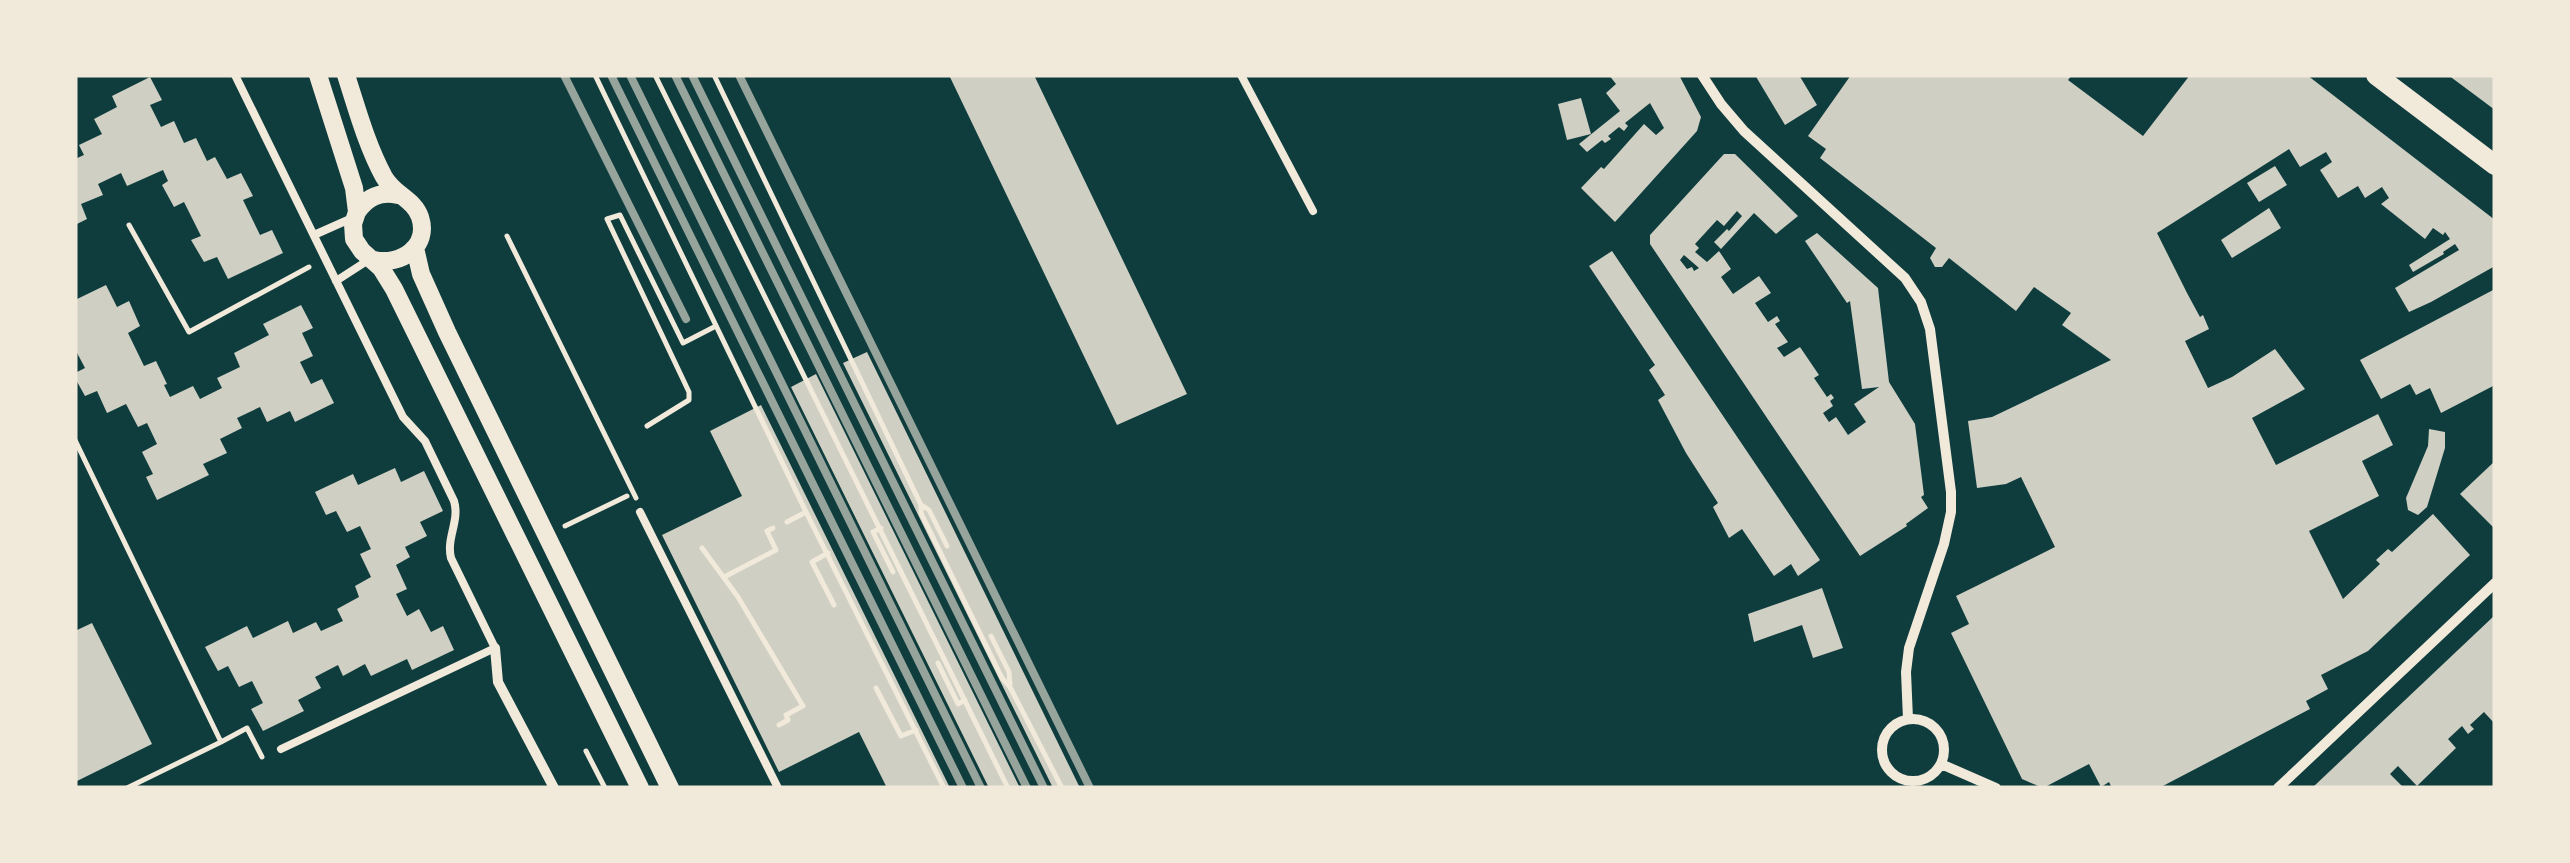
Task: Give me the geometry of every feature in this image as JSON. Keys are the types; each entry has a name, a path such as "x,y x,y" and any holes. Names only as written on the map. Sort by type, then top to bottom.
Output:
{"main road":[{"path":"2376,75 2495,165"}],"street":[{"path":"318,75 348,168 356,215"},
{"path":"346,75 376,158 398,195"},
{"path":"1702,75 1744,131 1905,278 1926,314 1951,512 1909,648 1908,719"},
{"path":"372,259 394,262 404,258 414,248 422,229 410,202 398,195 386,193 367,200 356,215 354,239 390,281 640,788"},
{"path":"414,248 447,332 670,788"},
{"path":"2278,788 2495,583"},
{"path":"494,648 498,682 554,788"},
{"path":"1908,719 1924,721 1938,731 1944,747 1941,764 1925,779 1896,783 1883,760 1882,742 1892,727 1908,719"},
{"path":"1941,764 1996,788"}],"lane":[{"path":"235,75 403,417 424,441 454,500 457,510 449,542 451,558 494,648 281,750"},
{"path":"1241,75 1313,211"},
{"path":"314,236 356,215"},
{"path":"336,282 372,259"},
{"path":"640,512 778,788"}],"path":[{"path":"595,75 944,788"},
{"path":"655,75 1008,788"},
{"path":"714,75 921,504 921,513 1002,678 1010,686 1062,788"},
{"path":"647,426 689,400 689,392 607,219 620,215 683,344 716,326"},
{"path":"129,224 189,332 325,258"},
{"path":"507,236 634,492 562,528"},
{"path":"75,440 220,742 126,788"},
{"path":"921,504 929,510 946,546"},
{"path":"786,522 806,512"},
{"path":"724,577 776,550 767,532 773,528"},
{"path":"881,528 873,532 893,572"},
{"path":"702,548 738,597 803,706 786,715 788,720 779,725"},
{"path":"828,553 812,562 834,606"},
{"path":"730,602 738,597"},
{"path":"991,636 1009,672 1010,686"},
{"path":"938,663 958,704 966,700"},
{"path":"876,688 901,736 916,730"},
{"path":"586,751 605,788"}],"building":[{"path":"949,75 1034,75 1187,394 1117,425"},
{"path":"1609,75 1679,75 1701,117 1697,131 1615,222 1581,188 1601,167 1604,169 1644,124 1656,135 1664,128 1650,103 1625,123 1628,126 1624,131 1619,127 1608,136 1611,139 1605,143 1602,140 1587,152 1579,144 1620,111 1606,93 1616,84"},
{"path":"1755,75 1799,75 1817,105 1785,125"},
{"path":"1851,75 2072,75 2068,80 2143,136 2190,75 2307,75 2495,220 2495,266 2409,312 2395,288 2459,250 2455,244 2413,272 2409,265 2450,239 2445,232 2443,235 2433,228 2425,239 2381,204 2389,198 2382,187 2365,198 2358,186 2338,198 2320,170 2332,162 2326,152 2300,167 2289,149 2157,233 2209,329 2185,341 2208,388 2275,349 2305,389 2252,418 2276,465 2378,414 2393,445 2362,461 2379,496 2309,531 2343,599 2380,564 2376,560 2388,549 2392,552 2433,514 2470,555 2368,651 2321,675 2328,689 2306,701 2310,709 2159,788 2112,788 2109,782 2101,787 2089,764 2043,788 2022,779 1951,633 1969,624 1956,596 2055,547 2021,477 2006,484 1977,488 1968,421 1992,417 2111,360 2062,325 2071,313 2034,287 2016,311 1949,258 1942,267 1935,267 1930,258 1936,248 1820,158 1826,149 1808,136"},
{"path":"2448,75 2495,75 2495,110 2479,98"},
{"path":"150,77 162,100 150,105 161,127 174,121 184,143 196,138 207,161 215,157 227,179 241,173 253,196 243,200 260,235 272,230 283,253 228,279 217,257 204,262 191,240 201,236 184,202 174,207 162,185 168,181 163,170 127,186 121,173 98,184 103,195 81,204 87,219 75,225 75,159 84,155 79,145 102,134 94,119 117,107 112,96"},
{"path":"1581,98 1591,134 1567,140 1558,104"},
{"path":"1724,154 1735,154 1798,216 1776,234 1754,213 1721,249 1714,242 1742,216 1737,211 1724,226 1717,220 1695,244 1699,248 1695,252 1707,262 1719,251 1731,269 1721,277 1733,294 1759,276 1771,293 1755,303 1768,322 1777,316 1780,321 1775,324 1788,342 1777,348 1784,357 1800,347 1819,375 1814,378 1827,397 1831,394 1834,398 1830,401 1833,406 1823,413 1829,422 1836,417 1848,435 1866,422 1854,404 1879,387 1862,389 1850,301 1847,303 1805,241 1817,233 1878,288 1889,382 1915,424 1924,495 1921,497 1928,508 1860,556 1650,244 1650,235","holes":["1684,255 1699,268 1687,269 1680,260"]},
{"path":"2275,166 2287,185 2259,202 2247,183"},
{"path":"2269,208 2281,228 2232,258 2221,240"},
{"path":"1612,251 1820,560 1798,576 1791,564 1774,576 1742,529 1729,538 1713,507 1718,503 1658,400 1665,395 1649,370 1655,365 1589,266"},
{"path":"106,285 117,307 129,301 140,326 128,333 144,366 156,361 170,397 193,386 200,399 222,388 217,378 240,367 234,353 269,335 263,324 301,305 313,328 302,333 313,356 300,362 311,384 322,379 334,403 295,422 290,411 267,422 260,407 237,418 242,428 220,439 227,453 203,464 209,475 157,500 146,477 153,474 142,452 157,444 147,423 138,427 126,404 107,413 97,391 85,396 75,378 75,373 85,368 75,349 75,300"},
{"path":"2495,289 2495,385 2441,413 2430,388 2416,395 2410,384 2381,399 2360,360"},
{"path":"867,352 1080,788 1053,788 843,363"},
{"path":"816,374 1020,788 989,788 791,387"},
{"path":"761,405 950,788 887,788 859,732 779,772 662,535 742,496 710,431"},
{"path":"2429,429 2445,432 2445,448 2427,507 2418,515 2408,510 2406,498 2428,446"},
{"path":"2495,461 2495,529 2460,494"},
{"path":"395,468 401,482 424,471 443,511 420,522 427,536 405,547 410,557 396,565 407,589 396,594 407,616 419,609 431,632 443,626 454,650 412,670 407,659 371,676 365,664 343,676 338,665 315,677 321,688 298,700 304,711 263,731 251,709 263,703 252,681 239,687 228,666 218,671 205,647 247,626 253,638 288,621 293,633 316,622 321,631 343,621 337,609 359,597 355,586 371,577 360,554 371,549 360,526 347,532 336,511 326,515 315,492 353,474 358,485"},
{"path":"1822,588 1843,648 1813,658 1802,625 1754,642 1748,614"},
{"path":"2495,615 2495,724 2484,712 2470,725 2474,729 2468,734 2462,726 2448,739 2456,748 2417,786 2398,766 2390,774 2404,788 2312,788"},
{"path":"92,623 152,744 75,782 75,631"}],"railway":[{"path":"564,75 686,319"},
{"path":"611,75 963,788"},
{"path":"630,75 981,788"},
{"path":"675,75 1027,788"},
{"path":"692,75 1044,788"},
{"path":"739,75 1090,788"}]}
